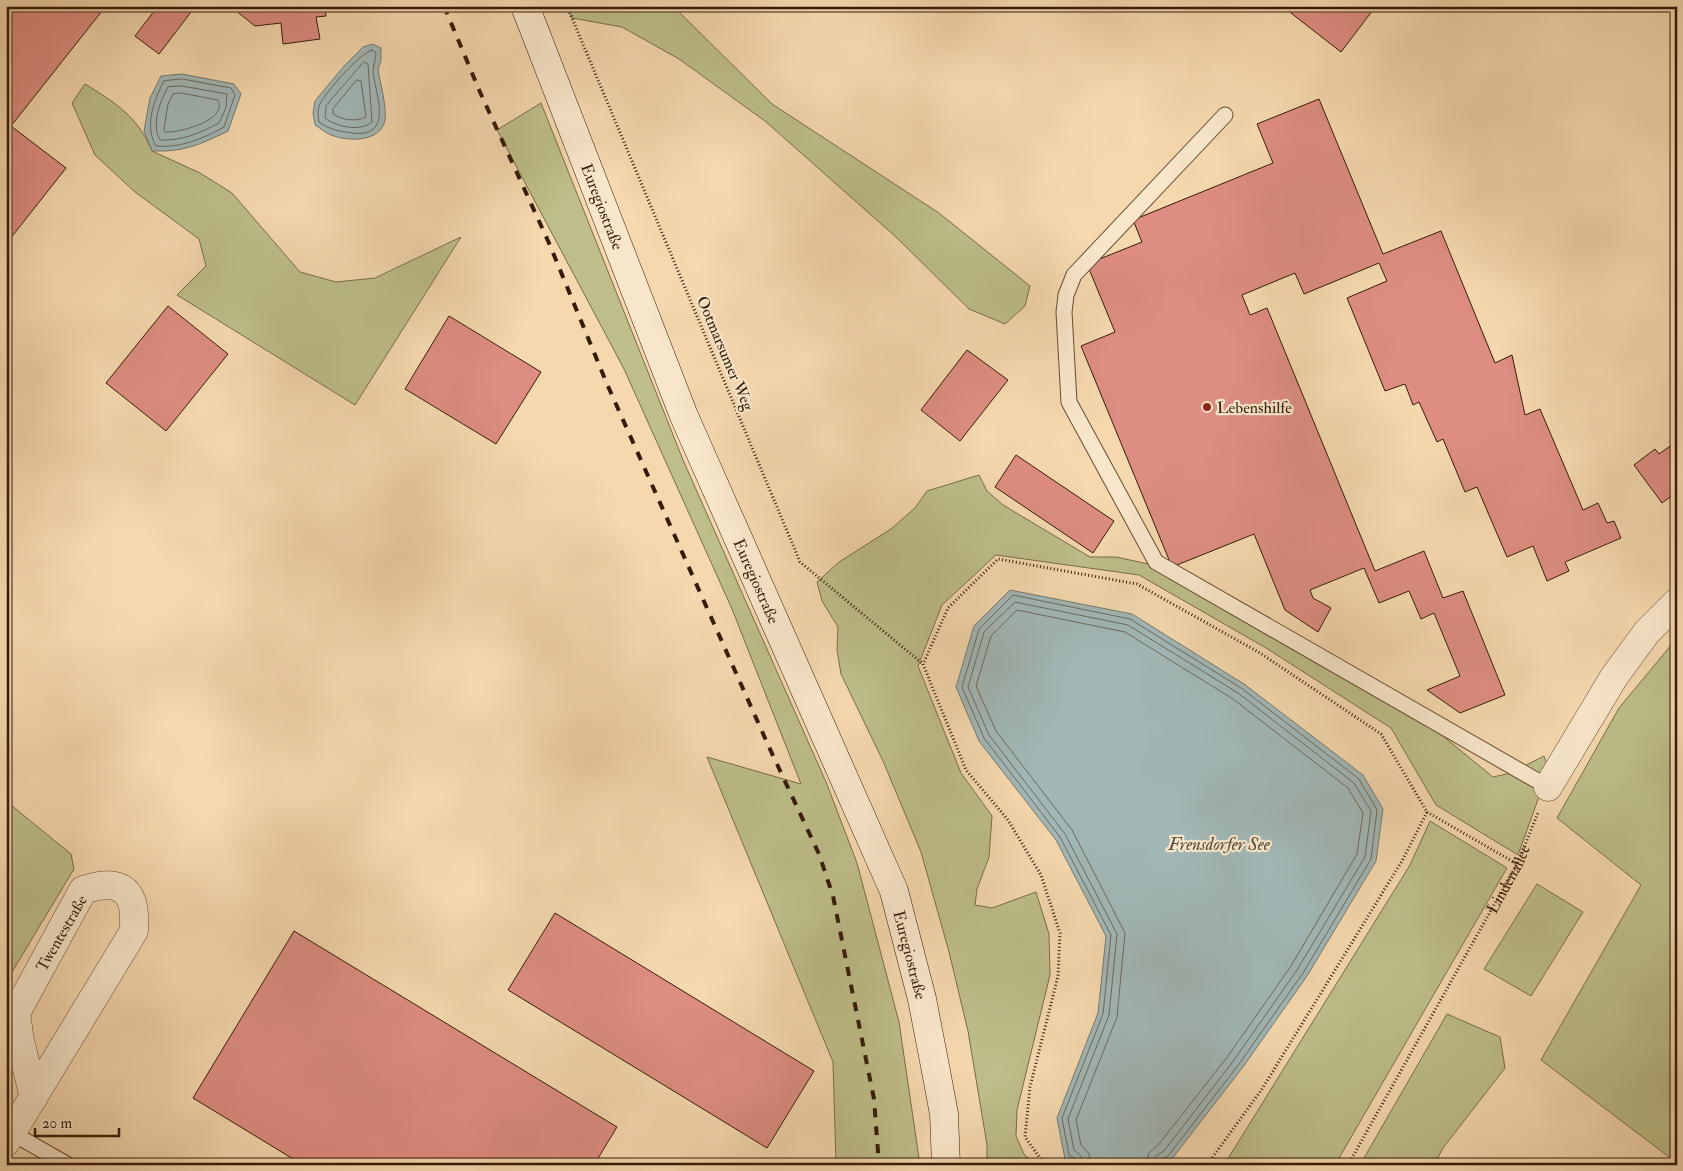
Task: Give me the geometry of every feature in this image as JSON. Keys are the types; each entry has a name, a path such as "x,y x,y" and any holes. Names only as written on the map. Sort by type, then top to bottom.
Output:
{"main road":[{"name":"Euregiostraße","path":"525,6 684,416 894,891 922,999 935,1066 944,1114 946,1165"},
{"path":"1548,787 1614,677 1647,632 1677,602"},
{"name":"Twentestraße","path":"9,1138 134,931 132,900 121,888 104,883 83,890 16,1013 20,1041 34,1096"}],"lane":[{"path":"1225,115 1074,275 1066,295 1064,312 1068,402 1156,562 1548,787"},
{"path":"9,1138 68,1165"}],"path":[{"name":"Ootmarsumer Weg","path":"567,6 800,562 923,664"},
{"path":"1045,1165 1025,1137 1030,1086 1058,976 1060,933 1041,875 1008,820 966,770 923,664 948,608 998,560 1137,584 1260,653 1381,734 1427,812 1517,864"},
{"name":"Lindenallee","path":"1348,1165 1517,864 1548,787"},
{"path":"1207,1165 1262,1089 1402,861 1427,812"}],"green space":[{"path":"566,6 673,6 772,104 939,213 1030,286 1025,306 1005,324 969,309 897,238 765,121 679,59 622,27 572,18"},
{"path":"85,84 107,98 133,120 152,151 200,173 232,193 300,272 336,282 375,278 461,237 355,405 177,295 206,266 199,239 135,192 95,155 72,103"},
{"path":"541,103 683,460 826,782 857,863 899,1022 920,1165 836,1165 833,1062 707,757 801,784 732,609 624,369 497,130"},
{"path":"979,475 987,491 1003,505 1090,557 1116,557 1153,565 1389,692 1493,777 1511,773 1544,756 1549,769 1518,855 1436,805 1391,728 1266,648 1139,575 996,555 942,605 918,666 961,773 992,816 989,857 977,889 975,905 992,908 1036,892 1049,934 1050,975 1017,1110 1016,1136 1024,1154 1035,1165 987,1165 987,1145 968,1031 949,952 921,852 883,761 841,674 837,650 838,627 822,601 817,582 839,562 891,529 915,508 927,491"},
{"path":"1677,638 1677,1163 1541,1060 1641,885 1557,818 1619,708"},
{"path":"6,801 71,854 74,869 6,982"},
{"path":"1430,821 1507,868 1335,1165 1224,1165 1410,865"},
{"path":"1537,884 1583,912 1531,996 1484,969"},
{"path":"1447,1014 1500,1037 1505,1068 1443,1148 1434,1165 1360,1165"}],"water":[{"path":"373,44 381,48 381,61 378,69 385,108 385,120 382,127 377,133 363,138 346,139 329,134 315,125 313,113 315,101 363,47"},
{"path":"182,74 234,84 241,94 228,131 192,147 152,151 144,131 150,98 161,76"},
{"name":"Frensdorfer See","path":"1010,590 1132,614 1244,684 1363,775 1383,809 1376,861 1307,976 1243,1067 1171,1160 1160,1165 1077,1165 1065,1159 1057,1118 1098,1013 1106,936 1056,840 979,741 956,687 974,626"}],"building":[{"path":"6,6 95,6 102,11 11,126 66,168 6,244"},
{"path":"158,6 183,6 191,12 159,54 135,36"},
{"path":"230,6 325,6 326,16 316,17 320,39 283,44 281,23 255,26"},
{"path":"1282,6 1376,6 1341,52"},
{"name":"Lebenshilfe","path":"1319,99 1383,254 1441,231 1495,363 1512,355 1525,415 1540,409 1583,510 1598,503 1607,523 1614,521 1621,538 1565,562 1569,571 1547,581 1533,546 1507,557 1477,487 1465,492 1443,439 1437,442 1419,402 1413,405 1405,384 1385,391 1347,298 1387,281 1379,263 1304,294 1295,273 1242,295 1250,315 1267,308 1375,571 1424,551 1443,598 1463,591 1505,695 1460,713 1427,690 1460,676 1434,613 1421,619 1409,591 1379,603 1364,568 1310,590 1313,598 1331,608 1318,632 1285,610 1254,534 1172,567 1081,346 1115,332 1087,264 1142,242 1133,220 1273,163 1257,124"},
{"path":"168,306 228,354 166,431 106,383"},
{"path":"449,316 541,372 496,444 405,389"},
{"path":"967,350 1008,380 960,441 921,410"},
{"path":"1673,444 1677,449 1677,492 1662,503 1634,465 1655,449 1659,454"},
{"path":"1016,455 1114,521 1093,553 995,487"},
{"path":"555,913 814,1071 767,1148 508,990"},
{"path":"294,931 617,1127 594,1165 303,1165 193,1098"}],"railway":[{"path":"444,6 480,92 549,243 607,384 769,747 819,854 833,896 874,1099 879,1165"}],"place":[{"name":"Lebenshilfe","path":"1207,407"}]}
